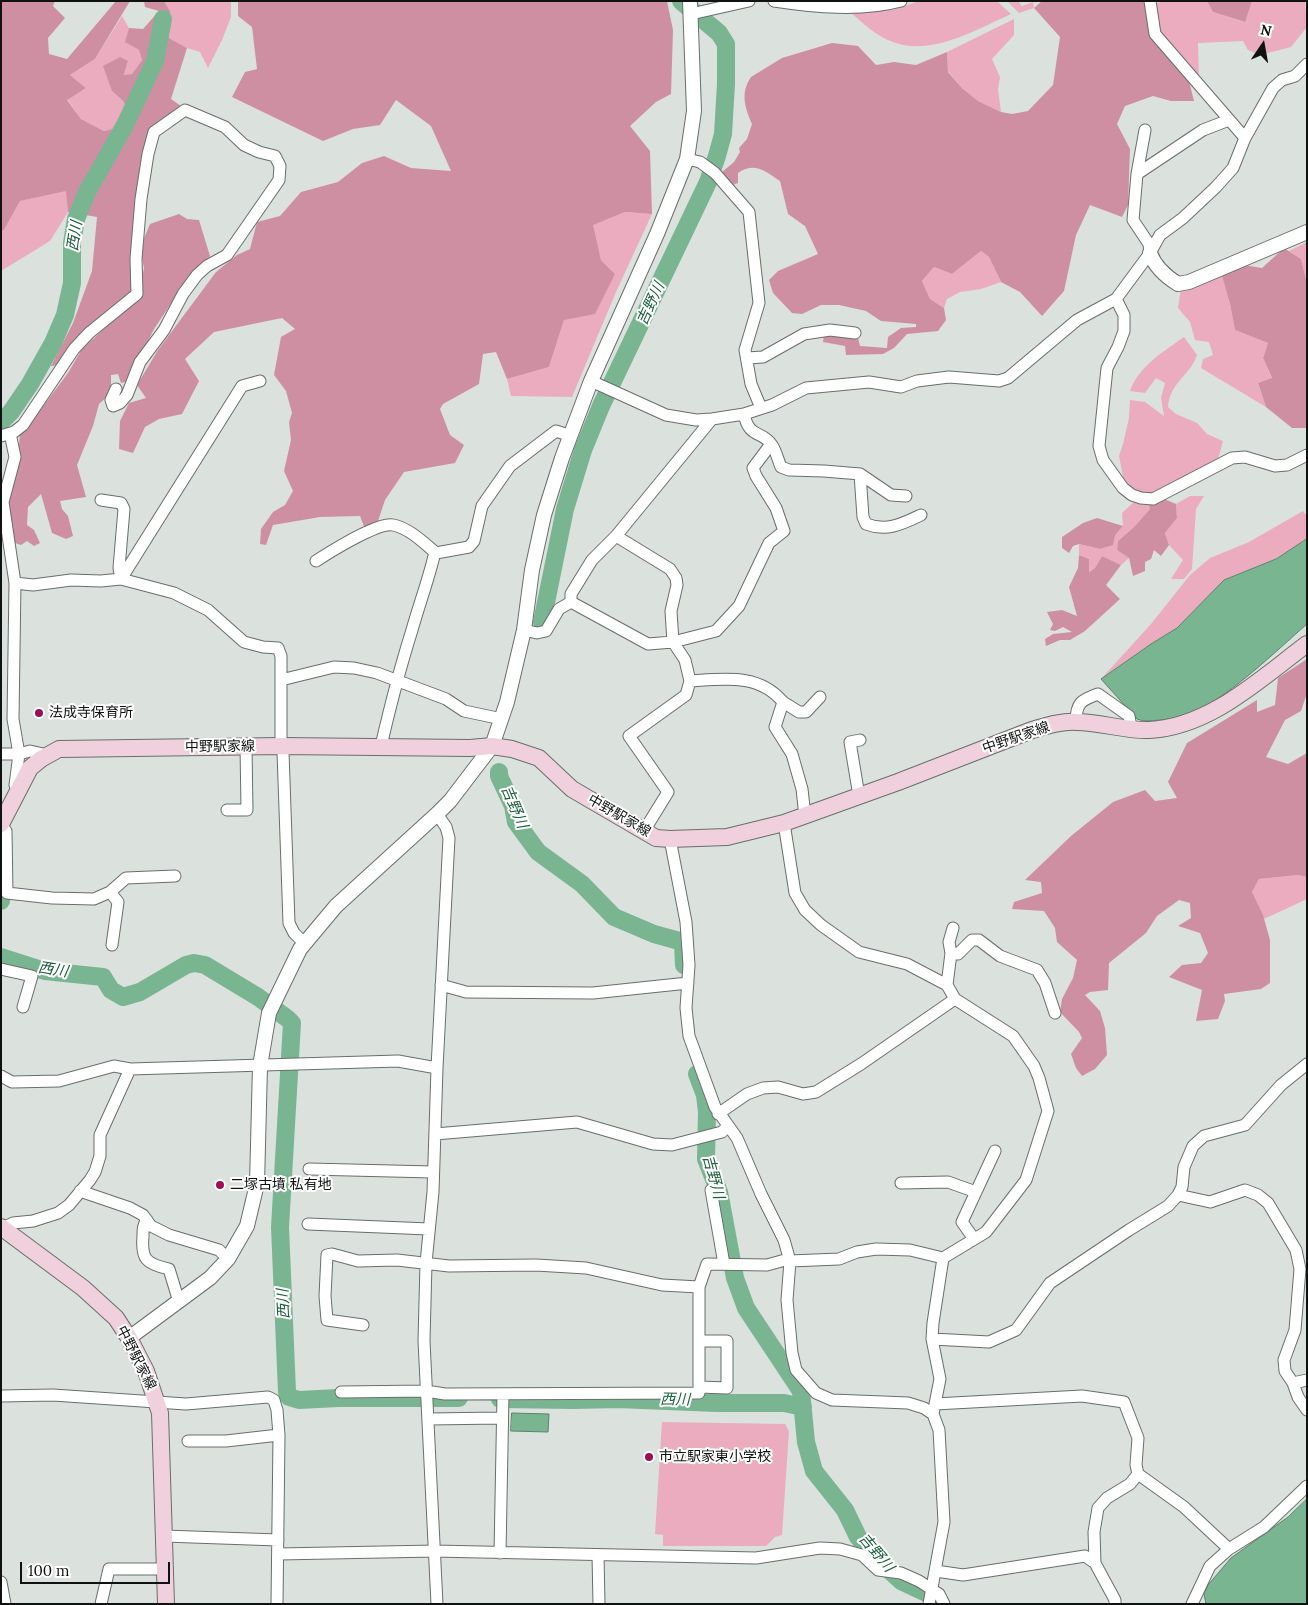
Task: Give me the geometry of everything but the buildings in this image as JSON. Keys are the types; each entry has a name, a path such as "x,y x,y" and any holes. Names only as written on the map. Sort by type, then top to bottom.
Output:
{"main road":[{"name":"中野駅家線","path":"1,825 30,768 59,749 246,746 470,748 492,746 512,749 539,758 572,789 656,838 727,837 784,823 1052,724 1076,722 1147,730 1171,727 1205,716 1244,691 1307,644"},
{"name":"中野駅家線","path":"2,1227 83,1288 116,1318 146,1371 157,1401 162,1435 166,1604"}],"street":[{"path":"129,1338 210,1278 228,1259 247,1226 257,1184 260,1066 269,1012 304,943 336,906 450,801 492,746 507,702 524,630 532,570 544,515 571,436 597,383 687,159 694,111 690,8 749,1"},
{"path":"774,1 804,5 849,6 884,6 901,1"},
{"path":"1150,1 1155,34 1245,138"},
{"path":"597,383 666,415 696,420 744,414 786,399 806,388 869,382 901,387 917,381 949,377 999,381 1008,378 1077,320 1116,299 1150,253 1160,235 1216,187 1233,168 1245,138 1273,88 1282,80 1295,76 1307,64"},
{"path":"5,435 23,425 74,349 89,333 137,294 136,259 141,199 148,154 154,132 185,110 225,127 244,145 259,152 275,156 280,166 279,180 227,254 207,266 197,275 183,294 164,330 140,362 127,395 120,403 113,406 111,400 116,389"},
{"path":"1137,174 1203,130 1229,120"},
{"path":"1145,130 1137,174 1133,220 1149,244 1152,260 1166,276 1178,284 1189,282 1307,232"},
{"path":"687,159 700,162 715,173 749,212 759,303 745,350 751,384 761,408"},
{"path":"1116,299 1124,315 1124,331 1118,347 1106,368 1099,446 1103,460 1112,475 1132,495 1153,499 1232,458 1245,457 1275,466 1287,465 1307,455"},
{"path":"747,358 763,357 804,334 830,330 855,333"},
{"path":"121,579 242,386 260,381"},
{"path":"744,414 747,425 751,430 771,444 781,467 789,470 860,474 891,495 906,496"},
{"path":"570,602 571,594 592,560 616,536 712,419"},
{"path":"316,561 336,547 371,531 392,524 405,530 436,553 469,547 474,541 482,506 510,466 556,431 571,436"},
{"path":"5,435 11,438 15,457 3,502 15,583 13,719 19,754 15,784 20,788"},
{"path":"570,602 648,644 673,642 716,631 740,606 769,543 784,531 776,508 753,468 771,444"},
{"path":"860,474 863,517 866,524 872,526 898,526 921,516"},
{"path":"101,500 121,502 124,509 119,568 121,579"},
{"path":"616,536 670,569 676,578 677,585 671,611 673,642 685,660 690,680 686,695 629,736 668,792 644,831"},
{"path":"381,746 397,680 436,553"},
{"path":"15,583 33,585 71,580 101,581 121,579 174,593 208,610 244,642 263,647 278,648 281,656 281,746 283,752 289,923 294,933 304,943"},
{"path":"524,630 537,633 546,630 559,608 570,602"},
{"path":"281,680 334,667 354,668 397,680 446,700 464,711 502,719"},
{"path":"690,680 738,679 757,683 774,692 783,702 792,706 798,712 806,712 820,697"},
{"path":"1076,722 1076,710 1083,699 1098,694 1129,716 1131,728"},
{"path":"783,702 775,727 792,754 802,788 804,816"},
{"path":"859,796 850,742 860,740"},
{"path":"227,810 247,810 246,746"},
{"path":"1,754 19,754 30,751 48,755"},
{"path":"437,814 446,827 449,838 433,1172 426,1263 424,1340 437,1604"},
{"path":"341,1392 426,1391 446,1394 699,1393 698,1287 707,1264 768,1265 785,1260 790,1262 839,1259 857,1252 876,1249 910,1250 943,1258 986,1232 1026,1180 1048,1111 1034,1066 1013,1036 955,1000 947,985 907,964 859,952 821,925 804,910 795,893 784,823"},
{"path":"1,825 6,831 7,893 52,898 94,899 110,892 126,878 175,876"},
{"path":"670,839 686,922 689,965 684,983 690,1036 718,1114 737,1138 761,1194 784,1240 790,1262 787,1300 792,1353 796,1370 816,1393 832,1400 908,1403 934,1409 1082,1396 1124,1402 1138,1438 1136,1465 1138,1474 1184,1507 1229,1548"},
{"path":"110,892 118,902 112,945"},
{"path":"947,985 951,953 949,942 953,928"},
{"path":"951,953 958,954 972,940 979,940 1000,956 1037,970 1045,982 1055,1013"},
{"path":"1,969 32,976 23,1007"},
{"path":"441,984 466,992 593,993 684,983"},
{"path":"718,1114 747,1094 763,1088 778,1087 802,1094 816,1092 955,1000"},
{"path":"1,1076 12,1082 59,1081 114,1066 130,1069 398,1061 437,1068"},
{"path":"932,1339 989,1342 1016,1330 1050,1283 1168,1206 1178,1195 1182,1187 1184,1167 1193,1146 1204,1136 1244,1125 1281,1085 1307,1064"},
{"path":"2,1227 13,1223 33,1221 58,1213 69,1205 95,1172 100,1156 100,1135 130,1069"},
{"path":"435,1134 577,1122 653,1144 672,1145 722,1132 728,1126"},
{"path":"974,1239 962,1222 995,1151"},
{"path":"309,1169 433,1172"},
{"path":"901,1183 948,1182 976,1192"},
{"path":"711,1190 724,1264"},
{"path":"1178,1195 1210,1202 1245,1190 1258,1195 1268,1203 1296,1250 1300,1269 1295,1330 1284,1360 1285,1371 1294,1383 1298,1397 1307,1410"},
{"path":"80,1191 130,1208 143,1215 151,1226 169,1235 219,1250 228,1259"},
{"path":"147,1220 144,1224 142,1250 144,1257 154,1266 169,1269 179,1302"},
{"path":"308,1224 429,1229"},
{"path":"363,1325 327,1320 325,1296 327,1255 332,1254 358,1261 397,1260 449,1266 536,1265 586,1268 662,1285 698,1287"},
{"path":"931,1597 944,1522 939,1430 934,1409 940,1379 932,1339 943,1258"},
{"path":"699,1341 727,1341 727,1388 699,1388"},
{"path":"1294,1383 1307,1380"},
{"path":"500,1553 503,1394"},
{"path":"1,1396 53,1395 186,1404 268,1397 274,1400 277,1410 279,1436 277,1604"},
{"path":"428,1419 502,1414"},
{"path":"188,1441 226,1442 279,1436"},
{"path":"1115,1604 1115,1600 1095,1563 1094,1532 1098,1508 1107,1498 1130,1484 1138,1474"},
{"path":"1192,1604 1210,1566 1229,1548 1264,1527 1307,1486"},
{"path":"164,1536 278,1540"},
{"path":"278,1554 435,1551 756,1558 820,1548 840,1548 862,1555 878,1570 901,1573 931,1597"},
{"path":"598,1555 599,1604"},
{"path":"936,1571 963,1575 1085,1556 1095,1563"},
{"path":"101,1604 109,1569 165,1569"},
{"path":"1,1582 5,1604"},
{"path":"931,1597 938,1594 944,1604"}],"shaded area":[{"path":"1,1 55,1 53,6 65,18 48,38 49,54 67,59 116,1 130,1 95,59 70,75 86,88 67,100 81,119 104,131 135,123 123,101 112,91 103,66 120,57 128,61 124,75 132,74 142,60 139,50 125,42 129,28 143,29 159,11 145,7 144,1 164,1 170,11 169,38 187,48 171,99 181,106 151,130 133,293 62,365 51,366 73,323 92,271 97,217 68,212 66,191 20,201 4,230 1,230"},
{"path":"164,1 231,1 231,17 208,68 200,52 187,48 169,38 170,11"},
{"path":"238,1 667,1 673,30 671,94 656,102 630,126 650,151 652,214 625,212 593,225 601,260 615,274 595,314 564,320 549,367 507,379 496,352 483,354 479,384 443,404 440,409 450,435 464,445 455,463 404,472 385,500 377,524 365,529 360,516 320,517 273,525 266,545 260,544 261,529 273,512 285,505 293,491 284,471 291,440 289,422 292,413 286,391 274,375 281,337 295,329 282,318 214,332 185,359 199,381 182,414 159,419 145,427 133,453 119,449 120,421 129,403 146,398 137,385 158,350 216,272 237,255 250,249 257,222 280,216 301,192 338,182 362,163 384,156 411,168 451,171 431,126 396,100 380,125 353,129 323,141 232,97 245,72 257,69 252,27 238,16"},
{"path":"919,1 997,1 1011,14 951,40 919,46 903,45 888,40 868,28 851,13 893,10"},
{"path":"1007,1 1018,1 1022,6 1033,2 1034,8 1019,13"},
{"path":"1042,1 1144,1 1151,37 1188,77 1194,101 1171,101 1153,96 1125,106 1117,124 1130,149 1128,205 1122,217 1090,205 1076,235 1064,291 1042,316 1020,292 1001,282 989,257 981,251 952,274 934,267 922,281 930,299 944,308 946,320 938,331 907,334 894,348 883,354 846,355 845,346 823,342 824,334 842,334 858,338 860,346 887,348 888,337 901,328 916,327 916,324 881,321 866,311 839,305 821,305 802,314 792,313 773,293 769,280 778,271 818,254 805,226 788,214 780,181 760,169 750,168 738,173 738,183 730,186 722,172 734,162 740,152 739,148 747,139 752,124 745,100 746,89 751,77 782,58 832,43 858,46 876,65 894,62 916,65 947,52 948,72 962,88 978,101 1001,112 1012,114 1028,111 1053,85 1060,37 1034,8"},
{"path":"1164,1 1207,1 1213,12 1244,22 1252,1 1305,1 1307,27 1291,47 1260,55 1248,50 1243,41 1198,43 1199,79 1157,29 1154,4"},
{"path":"1207,1 1252,1 1245,22 1213,12"},
{"path":"122,16 129,28 126,42 139,50 142,60 132,74 124,76 128,61 112,91 123,101 135,123 104,131 81,119 67,99 86,88 70,75 95,59"},
{"path":"1014,19 1014,35 992,59 1000,77 998,89 1001,112 978,101 962,88 948,71 947,52"},
{"path":"67,190 68,212 50,241 1,271 1,230 4,230 20,201"},
{"path":"625,212 652,214 616,292 572,397 511,396 507,379 549,367 564,320 615,274 601,260 592,225"},
{"path":"179,214 187,219 199,220 210,256 182,287 154,329 128,381 121,383 118,374 111,375 111,393 99,404 93,426 77,465 86,497 60,501 62,509 68,516 73,536 66,539 52,533 41,494 28,507 27,525 34,530 40,543 34,546 27,541 21,545 15,543 7,496 18,456 20,434 68,373 82,349 138,298 144,268 140,248 150,224"},
{"path":"1307,242 1307,283 1301,259 1289,251"},
{"path":"1284,248 1301,259 1307,283 1307,428 1292,428 1266,407 1258,383 1272,378 1263,358 1268,343 1235,330 1222,276 1237,264 1262,268"},
{"path":"981,251 989,257 1001,282 981,289 960,292 947,299 944,308 930,299 922,281 934,267 952,274"},
{"path":"1210,276 1222,276 1235,330 1268,343 1263,358 1272,379 1258,383 1266,407 1201,368 1203,359 1213,355 1209,342 1195,340 1190,322 1178,308 1181,288"},
{"path":"1184,337 1197,355 1190,368 1172,391 1168,407 1176,414 1197,423 1207,434 1223,441 1218,459 1155,493 1142,494 1130,489 1124,482 1119,456 1129,418 1130,400 1145,402 1164,416 1161,398 1165,383 1156,378 1145,393 1130,391 1139,374 1146,367 1160,354"},
{"path":"1190,496 1204,496 1196,509 1192,569 1184,579 1171,579 1183,560 1169,545 1165,533 1177,518 1176,504"},
{"path":"1164,499 1176,504 1177,518 1165,533 1169,545 1161,556 1154,550 1151,559 1145,562 1145,571 1133,576 1129,558 1117,550 1118,541 1150,509 1148,503"},
{"path":"1136,500 1148,503 1150,509 1118,541 1117,550 1129,558 1121,565 1102,556 1095,568 1088,572 1089,559 1079,555 1079,544 1100,549 1123,526 1122,513"},
{"path":"1303,511 1307,516 1307,539 1276,559 1224,580 1177,628 1101,679 1151,624 1190,575 1210,558 1249,542"},
{"path":"1097,518 1123,526 1115,535 1113,545 1100,549 1079,544 1073,546 1069,553 1062,548 1062,537 1083,523"},
{"path":"1307,539 1307,624 1226,693 1188,715 1145,721 1137,719 1101,679 1177,628 1224,580 1276,559"},
{"path":"1079,555 1089,559 1089,572 1095,568 1102,556 1121,565 1106,585 1120,599 1085,631 1070,640 1060,640 1046,646 1045,639 1053,634 1072,632 1063,627 1055,631 1050,630 1053,624 1047,612 1062,610 1077,616 1069,587 1078,568"},
{"path":"1307,659 1307,693 1301,711 1285,720 1266,757 1288,764 1307,753 1307,877 1298,875 1259,879 1252,892 1263,915 1270,940 1270,983 1261,989 1224,994 1225,1001 1218,1019 1196,1021 1202,990 1169,977 1182,965 1201,963 1208,953 1200,933 1178,926 1191,918 1190,903 1179,900 1157,916 1146,933 1109,963 1108,990 1090,992 1085,995 1100,1011 1105,1028 1107,1055 1095,1069 1082,1076 1076,1068 1071,1054 1082,1038 1079,1032 1060,1012 1062,999 1073,978 1077,960 1057,942 1055,928 1044,911 1012,909 1014,902 1042,893 1041,882 1025,880 1071,836 1113,802 1145,790 1155,801 1177,798 1168,782 1187,743 1257,700 1257,712 1275,705 1278,678"},
{"path":"1298,875 1307,877 1307,899 1264,919 1252,892 1259,879"},
{"path":"512,1413 549,1414 548,1432 511,1431"},
{"path":"662,1422 785,1424 789,1431 782,1535 775,1537 766,1546 663,1546 663,1535 655,1534"},
{"path":"1307,1499 1307,1604 1206,1604 1204,1594 1208,1585 1231,1558 1288,1517"}],"waterway":[{"name":"吉野川","path":"542,622 565,509 583,450 601,406 708,182 723,134 726,44 719,33 681,1"},
{"name":"西川","path":"1,422 11,412 30,384 53,343 65,315 72,283 72,243 76,219 87,192 125,125 155,61 163,19"},
{"name":"吉野川","path":"499,772 499,776 513,806 516,822 538,852 582,884 614,917 654,934 683,942 684,965"},
{"name":"西川","path":"1,883 1,901"},
{"name":"西川","path":"1,957 45,971 103,977 111,990 123,997 140,992 186,965 194,963 205,965 258,997 288,1019 292,1023 280,1227 287,1392 289,1397 299,1400 338,1398 459,1398"},
{"name":"吉野川","path":"697,1074 705,1095 707,1112 706,1159 719,1192 735,1278 746,1308 801,1391 806,1442 814,1471 845,1510 858,1537 876,1558 901,1581 935,1597 939,1604"},
{"name":"西川","path":"500,1399 617,1399 717,1403 784,1403 803,1407"}],"place":[{"name":"法成寺保育所","path":"39,713"},
{"name":"二塚古墳 私有地","path":"220,1185"},
{"name":"市立駅家東小学校","path":"649,1457"}]}
